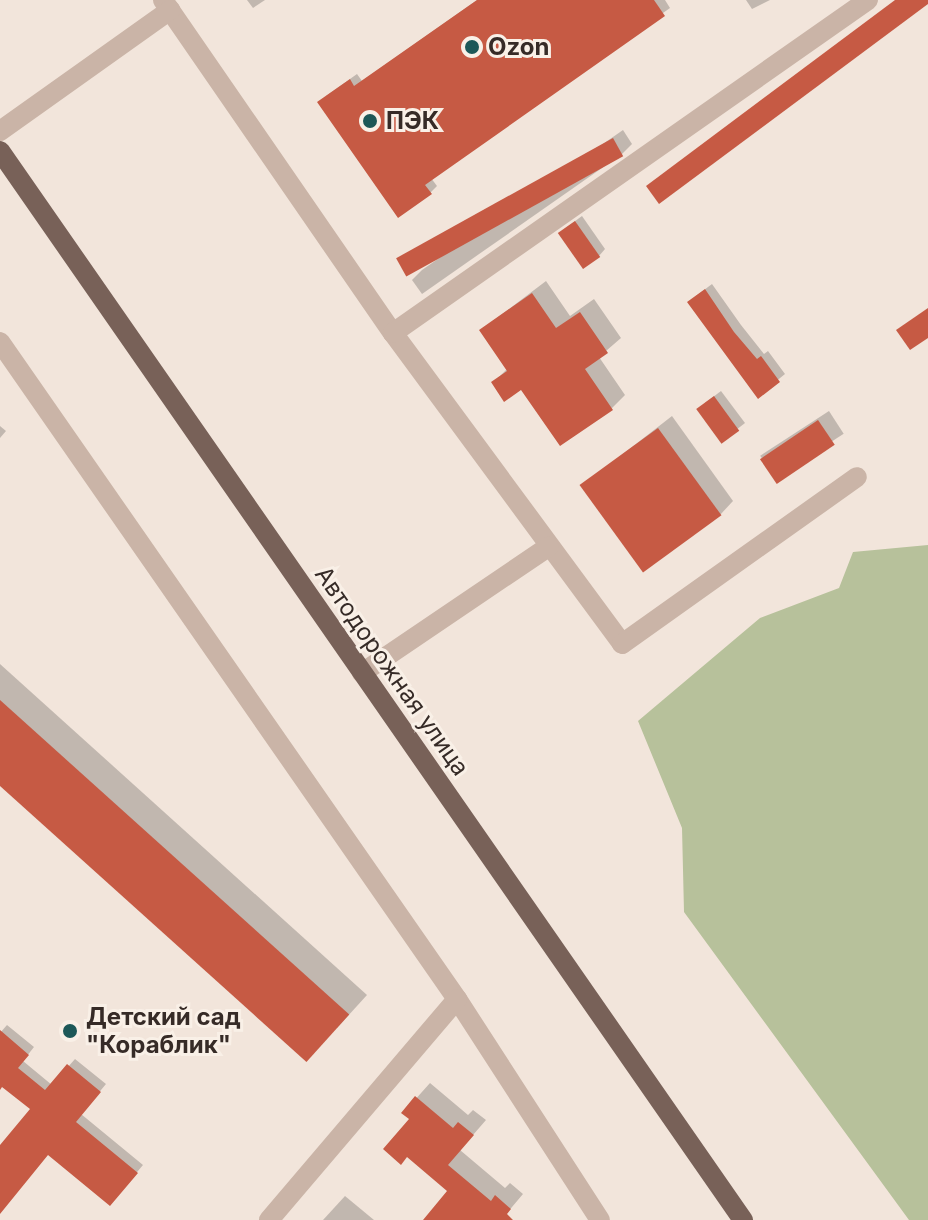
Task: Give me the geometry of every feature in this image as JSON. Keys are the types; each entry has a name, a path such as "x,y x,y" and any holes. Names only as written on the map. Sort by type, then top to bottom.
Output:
{"main road":[{"name":"Автодорожная улица","path":"0,151 743,1220"}],"street":[{"path":"393,333 868,0"},
{"path":"0,131 167,5 393,333 622,644 857,477"},
{"path":"0,342 457,999 600,1220"},
{"path":"362,673 548,547"},
{"path":"269,1220 457,999"}],"green space":[{"path":"928,545 928,1220 909,1220 684,912 682,828 638,721 760,618 839,588 853,552"}],"building":[{"path":"477,0 654,0 665,16 425,185 432,194 398,218 317,102 350,79 354,86"},
{"path":"895,0 928,0 928,4 659,204 646,186"},
{"path":"613,138 623,156 406,277 396,258"},
{"path":"575,221 600,257 583,269 558,233"},
{"path":"705,289 734,332 757,359 761,356 780,382 758,399 687,302"},
{"path":"532,293 556,328 580,312 608,353 585,369 613,410 560,446 521,390 504,402 491,382 507,371 479,330"},
{"path":"928,308 928,338 910,350 896,330"},
{"path":"714,396 739,431 721,444 696,409"},
{"path":"818,420 835,445 777,484 760,459"},
{"path":"658,428 721,515 643,572 580,485"},
{"path":"0,700 349,1014 306,1062 0,786"},
{"path":"0,1030 29,1055 18,1068 45,1090 67,1064 101,1092 76,1122 138,1173 110,1206 48,1155 0,1214 0,1145 30,1109 2,1087 0,1090"},
{"path":"415,1096 453,1128 458,1122 474,1135 448,1165 491,1201 495,1195 511,1209 507,1214 513,1220 423,1220 447,1191 407,1157 401,1165 383,1149 409,1119 401,1113"}],"place":[{"name":"Ozon","path":"472,47"},
{"name":"ПЭК","path":"370,121"},
{"name":"Детский сад \"Кораблик\"","path":"70,1031"}]}
